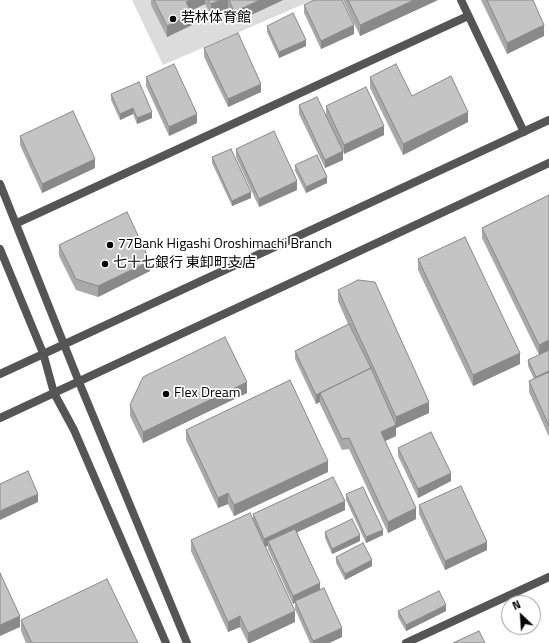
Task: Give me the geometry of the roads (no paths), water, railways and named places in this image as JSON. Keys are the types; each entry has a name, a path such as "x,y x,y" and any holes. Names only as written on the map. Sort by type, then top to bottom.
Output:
{"street":[{"path":"461,0 524,132"},
{"path":"16,223 468,16"},
{"path":"0,374 549,120"},
{"path":"0,418 549,164"},
{"path":"0,184 63,344 187,643"},
{"path":"0,249 43,353 54,393 74,430 166,643"},
{"path":"406,643 549,577"}],"place":[{"name":"若林体育館","path":"173,19"},
{"name":"77Bank Higashi Oroshimachi Branch","path":"110,245"},
{"name":"七十七銀行 東卸町支店","path":"105,264"},
{"name":"Flex Dream","path":"166,394"}]}
